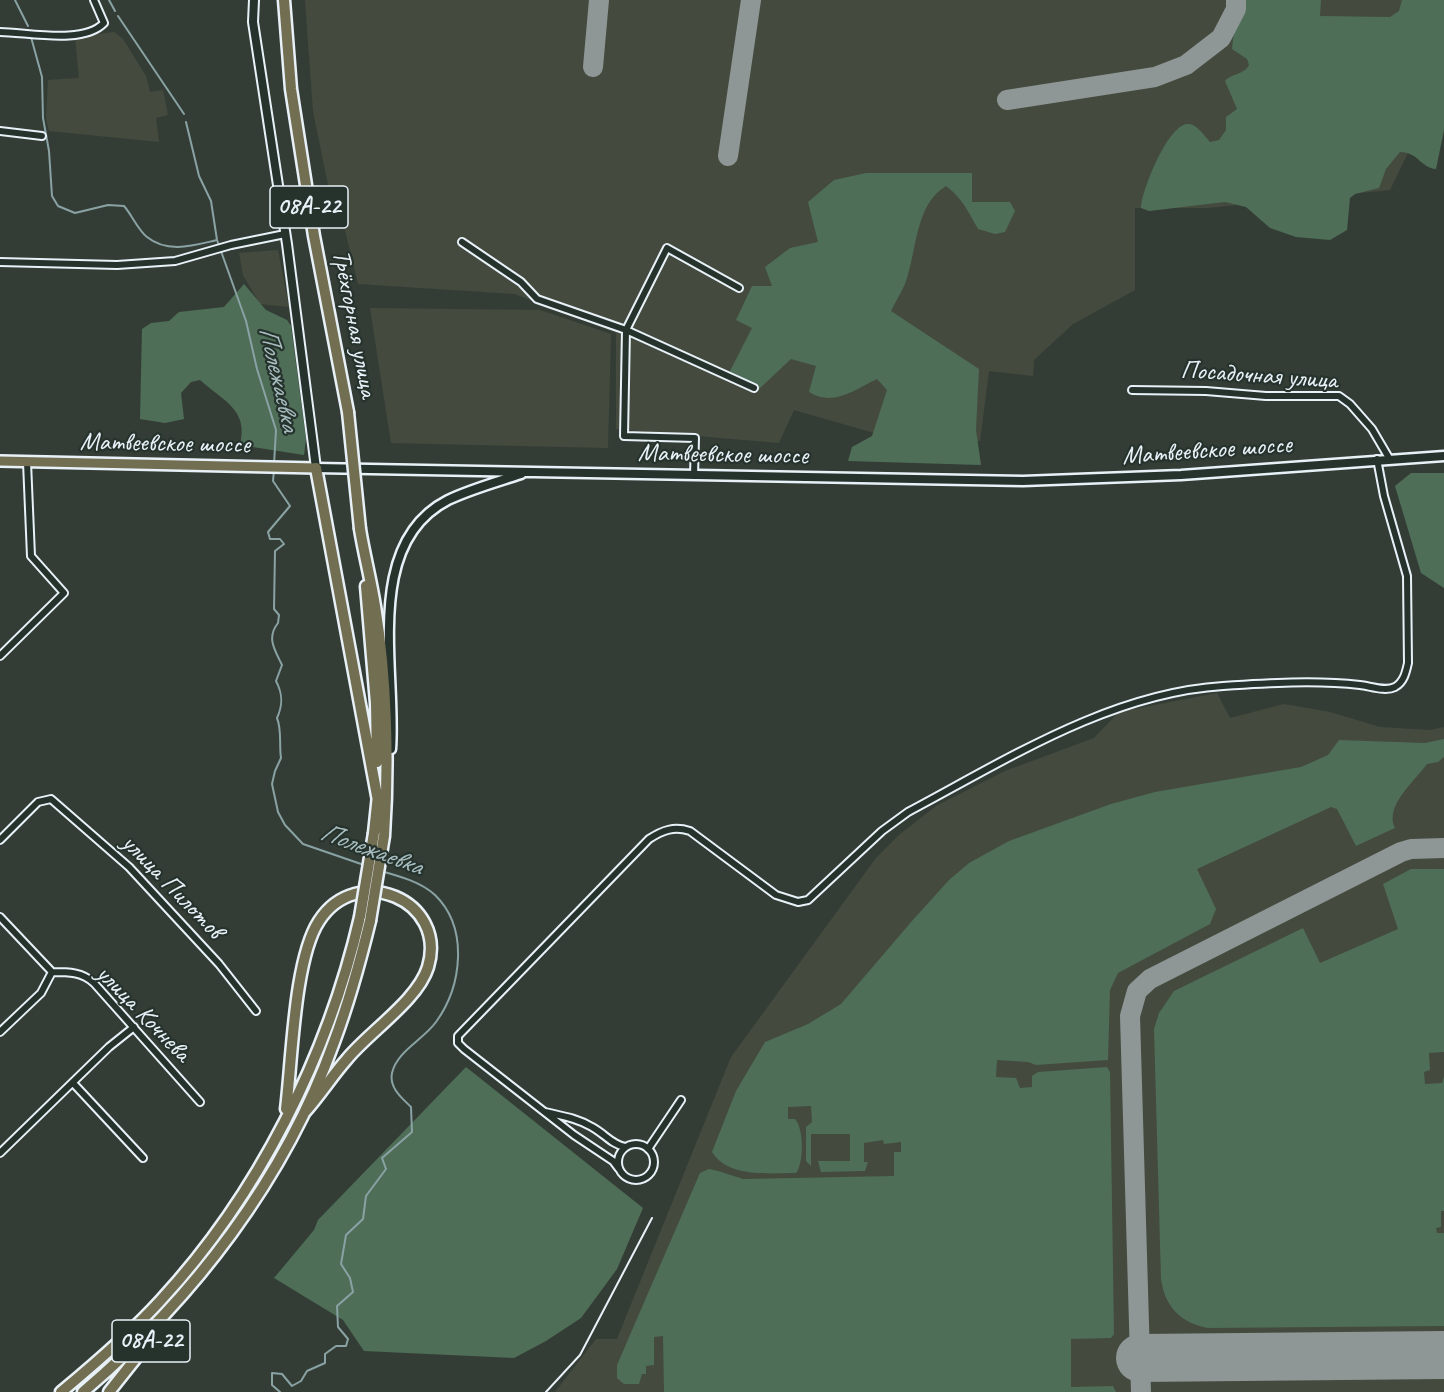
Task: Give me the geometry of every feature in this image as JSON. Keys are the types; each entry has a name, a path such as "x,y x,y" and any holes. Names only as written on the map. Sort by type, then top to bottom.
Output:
{"highway":[{"name":"Трёхгорная улица","path":"284,0 284,24 296,123 314,236 348,412 363,550 376,606 383,699 382,801"},
{"path":"83,1392 138,1343 189,1287 231,1235 275,1165 304,1113 334,1045 350,997 379,835 382,801 316,468"},
{"path":"285,1121 300,983 310,937 320,920 343,897 366,891 391,894 413,908 423,921 429,937 431,954 428,968 413,993 350,1055 304,1113"},
{"path":"60,1392 112,1349 163,1298 236,1203 285,1121 334,1005 365,919"},
{"name":"08А-22","path":"109,1392 141,1355 189,1287"}],"main road":[{"name":"Матвеевское шоссе","path":"0,461 968,482 1089,480 1444,456"},
{"path":"382,801 392,736 391,590 400,554 420,523 447,501 528,472"}],"street":[{"path":"0,32 57,37 96,29 104,23 94,0"},
{"path":"254,0 253,22 285,234 316,468"},
{"path":"0,131 42,136"},
{"path":"0,262 131,265 175,261 231,245 285,234"},
{"path":"462,242 521,282 537,299 626,330 754,388"},
{"path":"694,476 695,438 624,436 626,330 667,248 739,288"},
{"name":"Посадочная улица","path":"1132,390 1206,391 1266,396 1339,396 1350,404 1372,429 1389,458"},
{"path":"542,1111 572,1117 594,1128 614,1145 625,1147 637,1144 648,1149 654,1164 644,1178 628,1178 613,1161 542,1111 464,1049 458,1043 458,1036 632,856 660,832 680,828 690,831 776,895 798,902 808,900 882,831 908,812 1107,711 1201,687 1322,684 1359,685 1386,689 1395,687 1406,673 1408,663 1408,591 1377,459"},
{"path":"0,656 64,593 31,556 27,462"},
{"name":"улица Пилотов","path":"0,840 38,802 51,799 129,867 219,964 256,1011"},
{"name":"улица Кочнева","path":"0,917 52,972 73,972 87,976 200,1102"},
{"path":"0,1032 41,993 52,972"},
{"path":"0,1153 109,1047 134,1027"},
{"path":"73,1083 143,1158"},
{"path":"648,1149 681,1100"},
{"path":"620,1169 618,1157 625,1147"}],"shaded area":[{"path":"305,0 1444,0 1444,78 1390,190 1207,208 1135,208 1135,290 1073,324 1034,360 1033,376 989,371 980,441 902,441 794,410 779,443 616,429 616,333 515,294 358,284 344,226 333,209 313,111"},
{"path":"114,32 123,39 146,76 150,92 163,90 168,115 156,118 159,142 49,131 46,118 48,80 79,78 75,37"},
{"path":"278,250 289,307 260,304 243,275 239,253"},
{"path":"370,308 540,310 611,334 608,448 391,443"},
{"path":"1217,693 1230,718 1284,704 1330,712 1380,727 1430,730 1444,727 1444,1392 555,1392 596,1339 617,1339 731,1057 876,858 900,834 936,806 1005,771 1094,738 1119,712"}],"green space":[{"path":"1237,0 1321,0 1320,16 1390,17 1399,11 1402,0 1444,0 1444,130 1436,169 1411,155 1400,152 1386,169 1379,188 1355,194 1350,198 1347,230 1330,240 1296,237 1270,228 1246,207 1225,202 1149,211 1141,208 1151,174 1173,134 1181,126 1189,124 1197,128 1210,142 1219,140 1226,130 1226,117 1237,109 1225,81 1244,71 1249,65 1247,59 1232,49"},
{"path":"866,173 972,173 972,202 1010,202 1015,211 1005,232 995,234 978,229 961,200 946,186 936,194 923,215 906,282 891,311 979,369 976,430 981,465 848,461 852,447 872,436 887,390 877,379 852,392 827,398 809,392 816,366 791,359 759,389 729,373 752,328 736,320 752,286 772,286 765,267 790,248 818,242 808,202 834,180"},
{"path":"244,284 266,310 287,320 291,326 306,439 304,455 240,445 242,433 237,414 225,400 200,380 191,382 181,393 184,419 165,423 140,419 142,329 151,323 169,321 179,312 224,307"},
{"path":"1411,473 1444,473 1444,588 1421,573 1395,486"},
{"path":"1444,739 1444,757 1438,762 1427,764 1397,803 1393,820 1395,828 1356,846 1337,809 1331,807 1197,869 1216,909 1210,924 1118,973 1110,990 1108,1060 1036,1065 1028,1062 997,1060 996,1077 1016,1078 1020,1088 1032,1087 1032,1076 1038,1072 1107,1067 1110,1072 1114,1334 1111,1338 1071,1339 1071,1387 1113,1386 1116,1392 664,1392 663,1336 654,1337 654,1365 646,1366 646,1374 642,1374 639,1384 624,1384 617,1378 617,1365 700,1173 709,1169 743,1179 894,1176 894,1152 901,1152 901,1142 884,1144 883,1140 864,1143 864,1162 868,1162 865,1171 821,1172 818,1161 850,1161 850,1134 811,1134 811,1166 806,1161 806,1127 812,1122 811,1106 788,1107 788,1119 795,1119 801,1138 802,1154 796,1173 738,1170 719,1160 712,1152 736,1091 765,1042 808,1024 841,1004 949,880 969,863 1009,841 1111,804 1155,792 1301,767 1328,755 1339,740 1425,743"},
{"path":"1411,869 1444,869 1444,1052 1429,1053 1430,1070 1424,1072 1425,1084 1442,1083 1444,1077 1444,1211 1441,1211 1441,1227 1436,1228 1437,1233 1444,1233 1444,1326 1208,1328 1198,1326 1182,1318 1176,1312 1166,1298 1161,1279 1154,1029 1159,1013 1174,991 1303,928 1320,963 1398,929 1383,884"},
{"path":"466,1067 643,1208 617,1269 581,1318 546,1341 514,1358 364,1351 343,1320 274,1278 314,1230 318,1220"}],"waterway":[{"name":"Полежаевка","path":"15,0 28,26"},
{"name":"Полежаевка","path":"109,0 115,11"},
{"name":"Полежаевка","path":"118,16 184,114"},
{"name":"Полежаевка","path":"31,37 42,77 43,118 49,151 52,196 58,206 75,213 108,205 124,206 147,237 173,247 217,240"},
{"name":"Полежаевка","path":"186,122 199,176 211,201 217,240 246,321 257,369 276,430 274,464"},
{"name":"Полежаевка","path":"274,470 273,481 290,506 268,532 270,539 280,539 284,544 275,551 274,609 279,615 272,639 282,665 276,681 281,700 277,718 281,758 272,784 278,812 285,825 303,844 364,865"},
{"name":"Полежаевка","path":"280,1392 272,1385 272,1373 282,1374 292,1386 301,1381 307,1371 325,1363 325,1354 336,1346 346,1346 348,1339 338,1327 337,1306 353,1292 350,1278 341,1264 346,1235 363,1219 366,1196 386,1169 382,1158 412,1132 411,1107 394,1088 392,1073 399,1058 436,1022 452,992 456,975 457,940 446,908 423,886 381,871"}],"taxiway":[{"path":"593,67 599,0"},
{"path":"728,156 751,0"},
{"path":"1007,100 1155,77 1186,65 1221,38 1236,9 1236,0"},
{"path":"1141,1392 1130,1016 1137,991 1150,979 1401,852 1411,849 1444,848"}],"runway":[{"path":"1140,1358 1444,1355"}],"railway":[{"path":"546,1392 580,1355 652,1218"}]}
